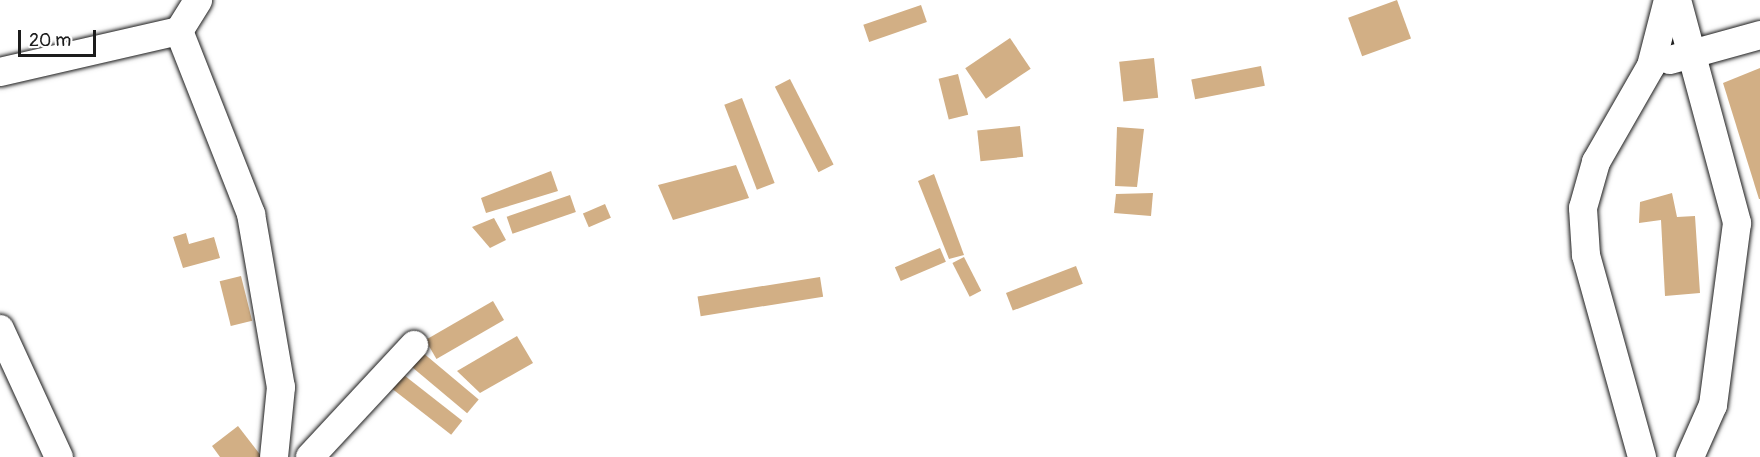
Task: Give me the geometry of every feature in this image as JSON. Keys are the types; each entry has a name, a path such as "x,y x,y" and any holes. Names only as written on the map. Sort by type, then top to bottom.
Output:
{"street":[{"path":"0,72 179,31 198,0"},
{"path":"1642,457 1586,255 1583,208 1596,162 1651,66 1668,0"},
{"path":"1677,0 1688,55 1737,223 1713,405 1690,457"},
{"path":"179,31 251,214 281,387 274,457"},
{"path":"1651,66 1760,35"},
{"path":"0,329 59,457"},
{"path":"310,457 414,345"}],"building":[{"path":"1397,0 1411,39 1362,56 1348,18"},
{"path":"921,5 927,22 869,42 863,25"},
{"path":"1010,38 1031,69 986,99 965,68"},
{"path":"1154,58 1158,98 1123,101 1119,62"},
{"path":"1261,66 1265,86 1195,99 1191,80"},
{"path":"1760,68 1760,199 1759,199 1723,83"},
{"path":"958,74 968,115 949,120 939,79"},
{"path":"790,79 834,165 818,172 775,87"},
{"path":"742,98 775,183 757,190 724,105"},
{"path":"1020,126 1023,157 980,161 977,130"},
{"path":"1117,127 1144,129 1137,187 1115,186"},
{"path":"736,165 749,198 673,220 658,185"},
{"path":"551,171 558,191 486,213 481,198"},
{"path":"934,174 964,255 949,259 918,181"},
{"path":"1153,193 1151,216 1114,213 1116,194"},
{"path":"1672,193 1677,217 1695,216 1700,293 1665,296 1661,220 1639,223 1640,202"},
{"path":"570,195 576,212 513,234 507,217"},
{"path":"605,204 611,218 589,227 583,213"},
{"path":"494,218 506,240 490,248 472,227"},
{"path":"186,233 189,244 214,237 220,258 183,268 173,237"},
{"path":"940,248 946,262 901,281 895,267"},
{"path":"964,257 981,291 970,297 952,263"},
{"path":"1076,266 1083,284 1013,311 1006,293"},
{"path":"241,276 252,321 231,326 220,281"},
{"path":"820,277 823,297 701,316 698,296"},
{"path":"493,301 504,320 436,359 425,340"},
{"path":"517,336 533,363 480,393 457,371"},
{"path":"422,352 479,400 467,413 410,366"},
{"path":"400,372 462,421 451,435 389,386"},
{"path":"238,426 262,457 220,457 212,446"}]}
